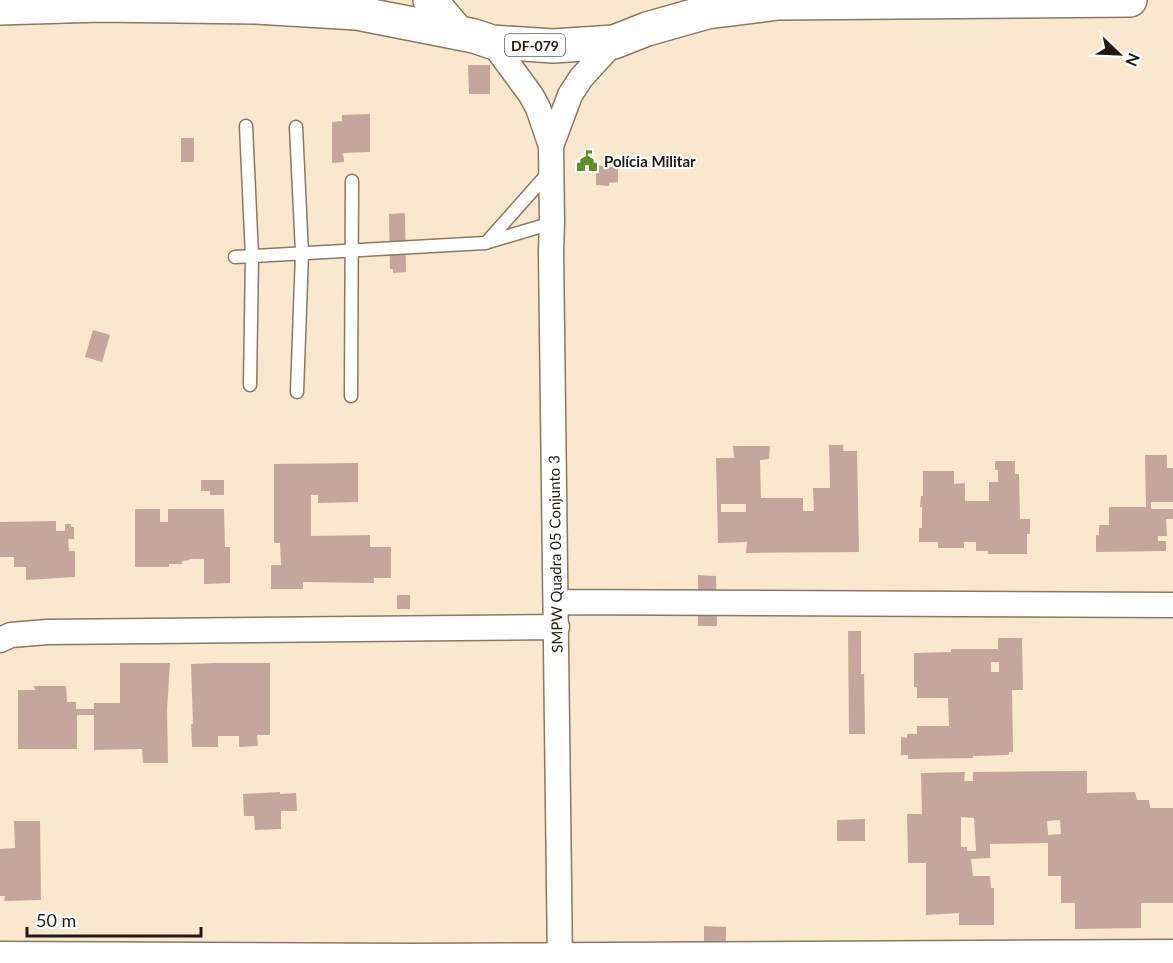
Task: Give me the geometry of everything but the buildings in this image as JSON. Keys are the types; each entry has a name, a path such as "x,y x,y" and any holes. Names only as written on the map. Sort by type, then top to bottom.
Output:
{"main road":[{"path":"430,0 458,33"},
{"path":"647,29 669,0"},
{"name":"DF-079","path":"0,8 111,5 279,8 357,13 492,42 553,46 614,42 647,29 707,12 778,3 1130,0"}],"street":[{"path":"492,42 531,95 551,146"},
{"path":"551,146 570,95 581,78 614,42"},
{"name":"SMPW Quadra 05 Conjunto 3","path":"551,146 560,959"},
{"path":"556,602 1173,605"},
{"path":"0,640 11,635 47,632 557,627"},
{"path":"0,954 560,959 1173,952"}],"lane":[{"path":"246,126 252,256 250,385"},
{"path":"296,127 302,253 297,392"},
{"path":"485,243 550,171"},
{"path":"351,396 352,181"},
{"path":"235,257 485,243 552,223"}],"place":[{"name":"Polícia Militar","path":"587,161"}]}
